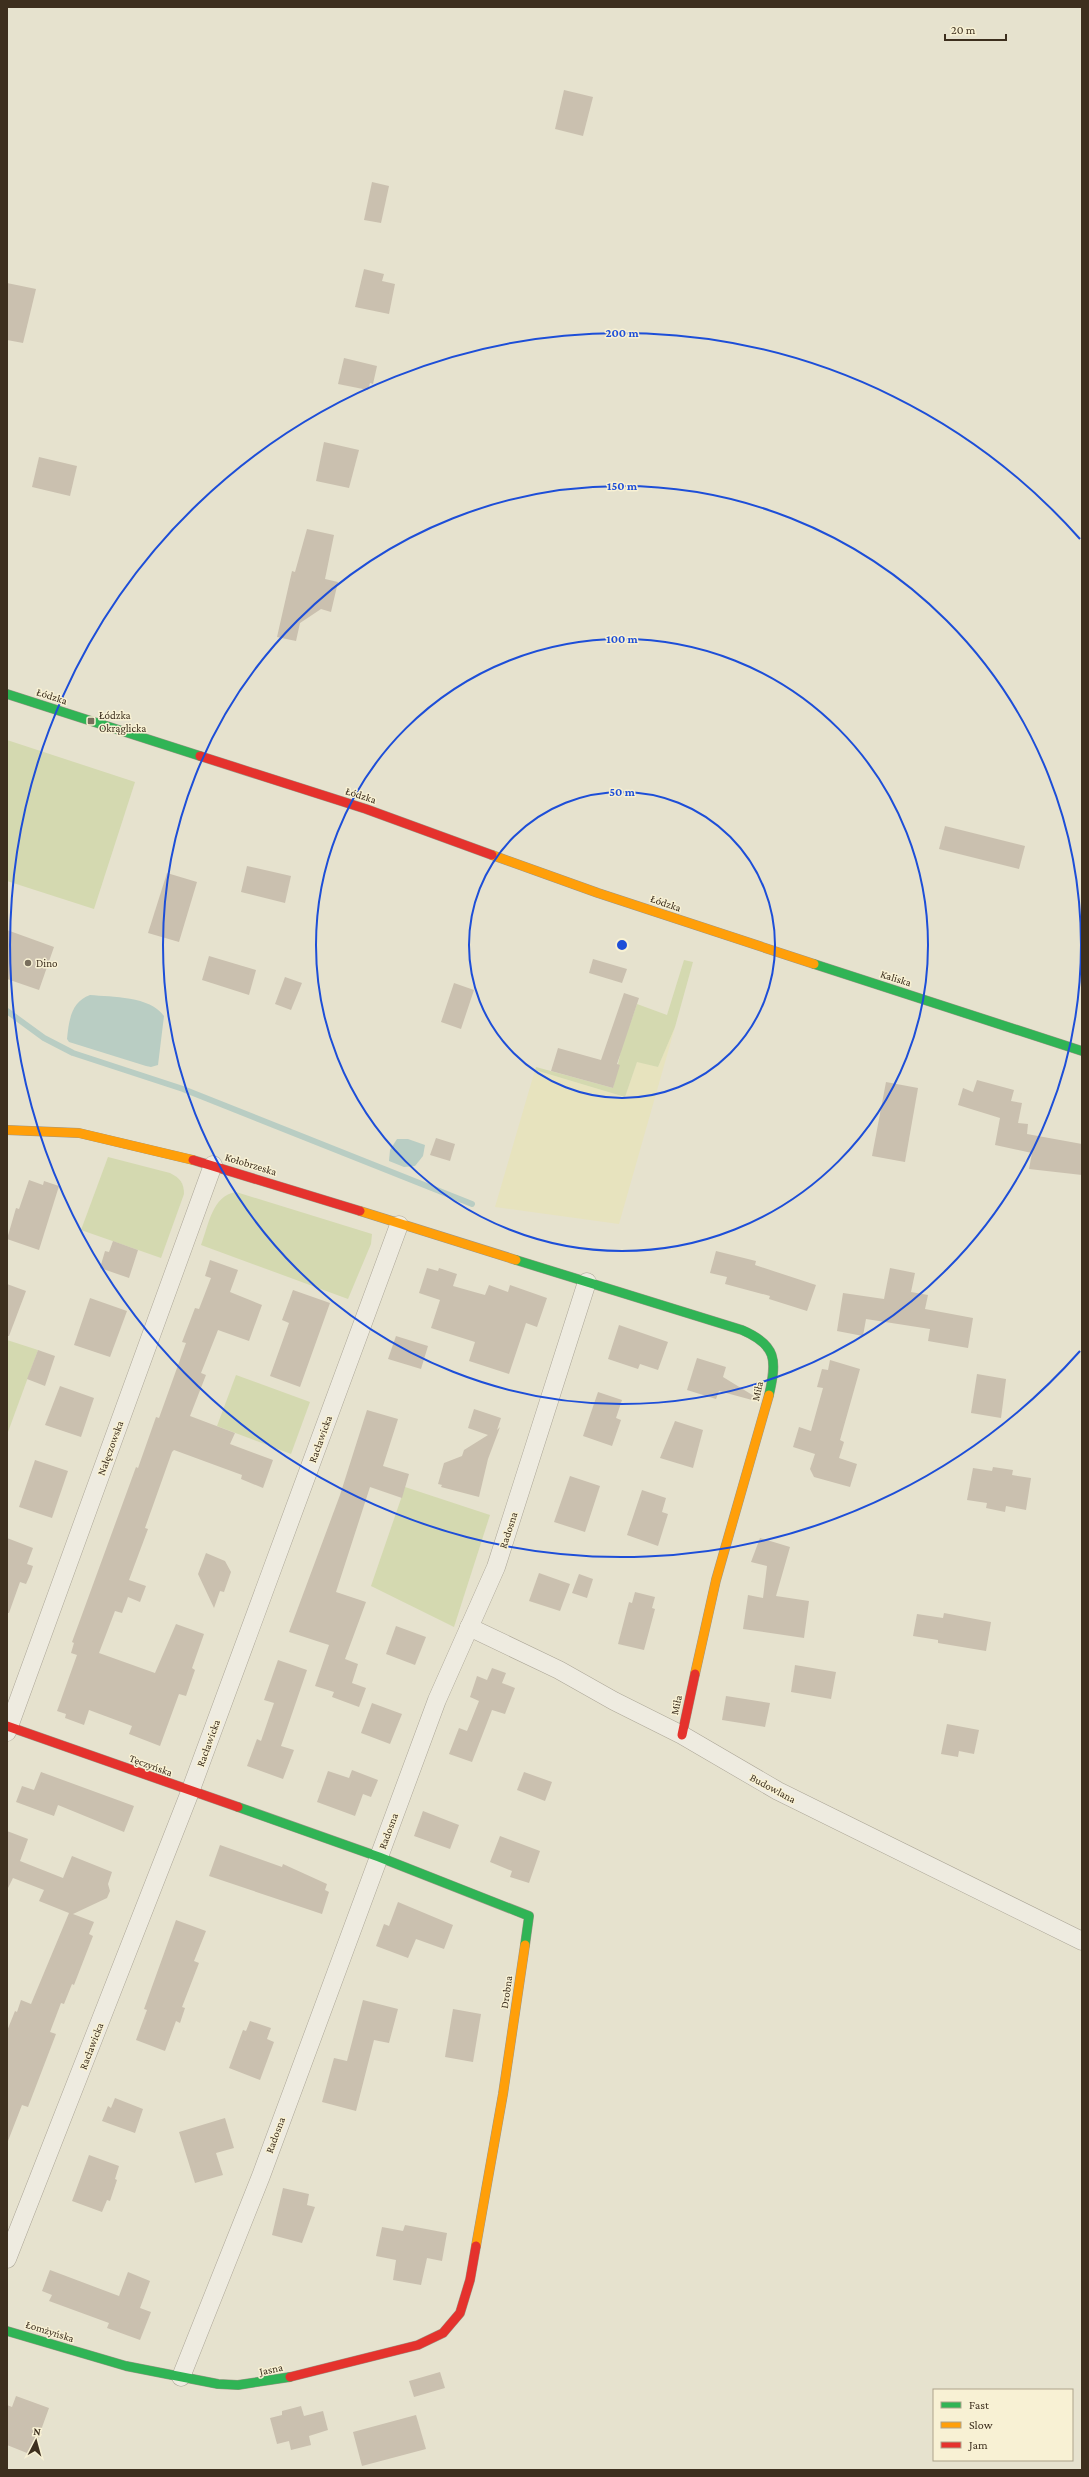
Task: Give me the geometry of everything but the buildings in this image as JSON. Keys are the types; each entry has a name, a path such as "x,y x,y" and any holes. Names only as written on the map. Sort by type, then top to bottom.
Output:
{"street":[{"name":"Łódzka","path":"7,694 366,809 533,870 703,928"},
{"name":"Kaliska","path":"703,928 1082,1051"},
{"name":"Kołobrzeska","path":"7,1130 79,1133 213,1165 482,1250"},
{"name":"Nałęczowska","path":"8,1728 213,1165"},
{"name":"Racławicka","path":"7,2258 190,1792 399,1225"},
{"name":"Miła","path":"482,1250 742,1330 758,1338 768,1347 774,1359 769,1396 716,1580 682,1735"},
{"name":"Radosna","path":"181,2377 261,2176 437,1700 468,1627 496,1567 587,1282"},
{"name":"Budowlana","path":"468,1627 559,1670 614,1701 682,1735 778,1791 1082,1941"},
{"name":"Tęczyńska","path":"8,1728 286,1825"},
{"name":"Drobna","path":"286,1825 378,1857 529,1916 503,2094 470,2280 466,2300 453,2324"},
{"name":"Jasna","path":"86,2355 218,2384 257,2385 418,2345 432,2340 453,2324"},
{"name":"Łomżyńska","path":"7,2331 86,2355"}],"shaded area":[{"path":"90,995 119,997 140,1001 158,1009 164,1016 158,1065 151,1067 146,1066 69,1042 67,1039 72,1012 79,1002"},
{"path":"675,1027 619,1224 495,1207 535,1070 625,1097 637,1061 658,1067"},
{"path":"397,1139 408,1139 425,1145 423,1156 415,1166 404,1167 389,1161 390,1150"}],"green space":[{"path":"7,740 135,782 94,909 7,881"},
{"path":"684,960 693,962 675,1027 658,1067 637,1062 625,1097 535,1070 536,1067 613,1088 621,1050 637,1004 667,1015"},
{"path":"108,1157 170,1173 179,1179 182,1184 184,1194 161,1258 81,1230"},
{"path":"236,1192 372,1234 371,1244 348,1299 201,1245 212,1212 216,1205 228,1195"},
{"path":"7,1340 38,1350 8,1432 7,1431"},
{"path":"236,1375 310,1402 291,1454 217,1426"},
{"path":"405,1487 490,1515 454,1627 371,1586"}],"waterway":[{"path":"7,1011 44,1038 73,1053 183,1089 472,1204"}],"traffic: fast":[{"path":"7,694 200,756"},
{"path":"814,964 1082,1051"},
{"path":"516,1260 742,1330 754,1336 768,1348 772,1355 773,1372 769,1395"},
{"path":"238,1807 379,1857 529,1916 525,1945"},
{"path":"7,2331 126,2366 218,2384 238,2385 290,2377"}],"traffic: slow":[{"path":"492,855 598,893 814,964"},
{"path":"7,1130 79,1133 193,1160"},
{"path":"360,1211 516,1260"},
{"path":"695,1674 716,1580 769,1395"},
{"path":"476,2246 503,2094 525,1945"}],"traffic: jam":[{"path":"200,756 366,809 492,855"},
{"path":"193,1160 360,1211"},
{"path":"682,1735 695,1674"},
{"path":"7,1726 238,1807"},
{"path":"290,2377 418,2345 443,2333 460,2313 470,2280 476,2246"}],"place":[{"name":"Łódzka Okrąglicka","path":"91,721"},
{"name":"Dino","path":"28,963"}]}
